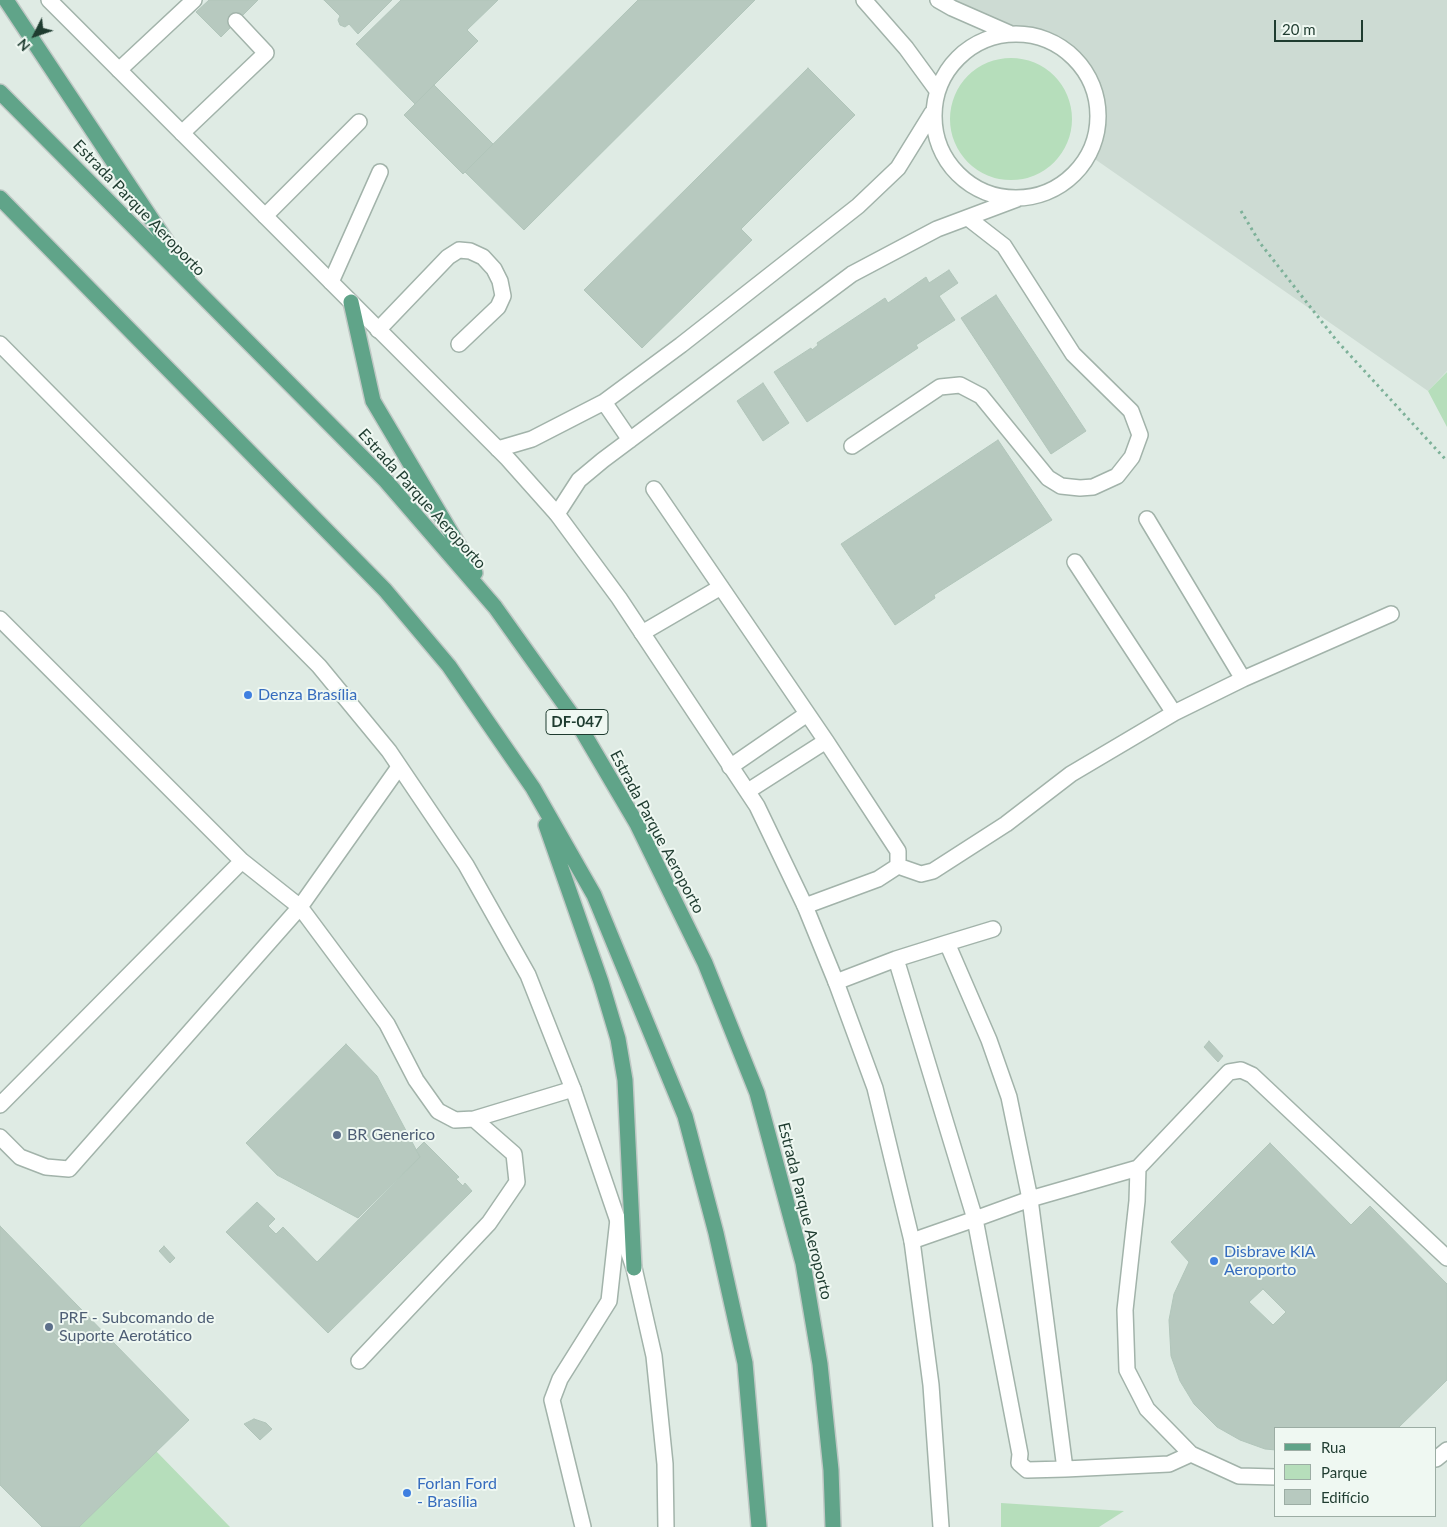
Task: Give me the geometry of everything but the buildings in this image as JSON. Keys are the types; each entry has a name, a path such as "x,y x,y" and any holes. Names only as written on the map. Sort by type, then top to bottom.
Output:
{"main road":[{"path":"6,0 208,304"},
{"name":"Estrada Parque Aeroporto","path":"0,92 386,482 495,607 577,722 637,824 705,963 757,1093 806,1282 820,1364 831,1470 833,1527"},
{"path":"0,198 385,590 449,666 533,788 594,896 685,1116 716,1233 745,1363 759,1527"},
{"path":"351,302 373,401 495,607"},
{"path":"533,788 601,982 618,1039 625,1080 634,1268"}],"street":[{"path":"50,0 498,449 556,514 642,633 730,767 748,791 805,906 836,982 875,1088 912,1241 930,1385 941,1527"},
{"path":"119,70 194,0"},
{"path":"864,0 906,48 936,89"},
{"path":"556,514 579,480 852,274 937,229 1017,199 1046,194 1071,179 1089,156 1098,128 1096,98 1085,71 1065,49 1038,36 1009,33 938,0"},
{"path":"182,133 266,53 236,21"},
{"path":"1009,33 978,42 952,61 936,89 932,113 938,146 956,174 984,193 1017,199"},
{"path":"498,449 532,439 604,402 681,345 858,206 898,168 932,113"},
{"path":"265,216 359,122"},
{"path":"331,282 380,172"},
{"path":"852,446 940,387 960,385 981,396 1048,478 1061,486 1093,487 1117,476 1132,457 1140,435 1131,411 1073,354 1004,246 968,218"},
{"path":"378,330 448,257 459,250 470,251 483,258 494,269 500,281 503,296 498,307 458,344"},
{"path":"0,344 319,666 399,767 466,865 528,975 573,1089 634,1268 654,1356 665,1464 666,1527"},
{"path":"604,402 630,440"},
{"path":"654,489 826,740 898,851 898,866"},
{"path":"1147,519 1243,679"},
{"path":"1075,562 1174,713"},
{"path":"642,633 721,587"},
{"path":"898,866 921,874 933,871 1006,824 1072,774 1174,713 1243,679 1391,614"},
{"path":"0,619 242,861 300,907 387,1024 416,1080 438,1111 455,1120 474,1119 573,1089"},
{"path":"730,767 807,714"},
{"path":"748,791 826,740"},
{"path":"0,1137 20,1157 46,1167 69,1169 300,907 399,767"},
{"path":"0,1105 242,861"},
{"path":"805,906 878,879 898,866"},
{"path":"836,982 896,959 993,929"},
{"path":"947,943 989,1040 1009,1097 1030,1199 1064,1469"},
{"path":"896,959 975,1219 1020,1454 1019,1463 1027,1470 1169,1464 1191,1454"},
{"path":"912,1241 1030,1199 1138,1168 1229,1072 1241,1070 1252,1075 1447,1258"},
{"path":"359,1361 490,1222 517,1182 514,1154 474,1119"},
{"path":"1138,1168 1137,1201 1126,1310 1127,1370 1146,1409 1191,1454 1239,1476 1274,1477"},
{"path":"583,1527 552,1400 560,1378 609,1301 618,1217"},
{"path":"1437,1458 1447,1450"}],"path":[{"path":"1241,211 1260,243 1336,341 1447,461"}],"shaded area":[{"path":"938,0 1447,0 1447,371 1428,391 1089,155 1095,136 1096,98 1090,81 1065,49 1038,36 1009,33"}],"green space":[{"path":"1011,58 1023,59 1034,63 1045,68 1054,76 1062,85 1067,96 1071,107 1071,131 1067,142 1062,153 1054,162 1045,170 1034,175 1023,179 1011,180 999,179 988,175 977,170 968,162 960,153 955,142 951,131 950,119 951,107 955,96 960,85 968,76 977,68 988,63 999,59"},
{"path":"1447,372 1447,427 1428,391"},
{"path":"156,1451 230,1527 76,1527"},
{"path":"1001,1503 1124,1511 1099,1527 1001,1527"}],"place":[{"name":"Denza Brasília","path":"248,695"},
{"name":"BR Generico","path":"337,1135"},
{"name":"Disbrave KIA Aeroporto","path":"1214,1261"},
{"name":"PRF - Subcomando de Suporte Aerotático","path":"49,1327"},
{"name":"Forlan Ford - Brasília","path":"407,1493"}]}
